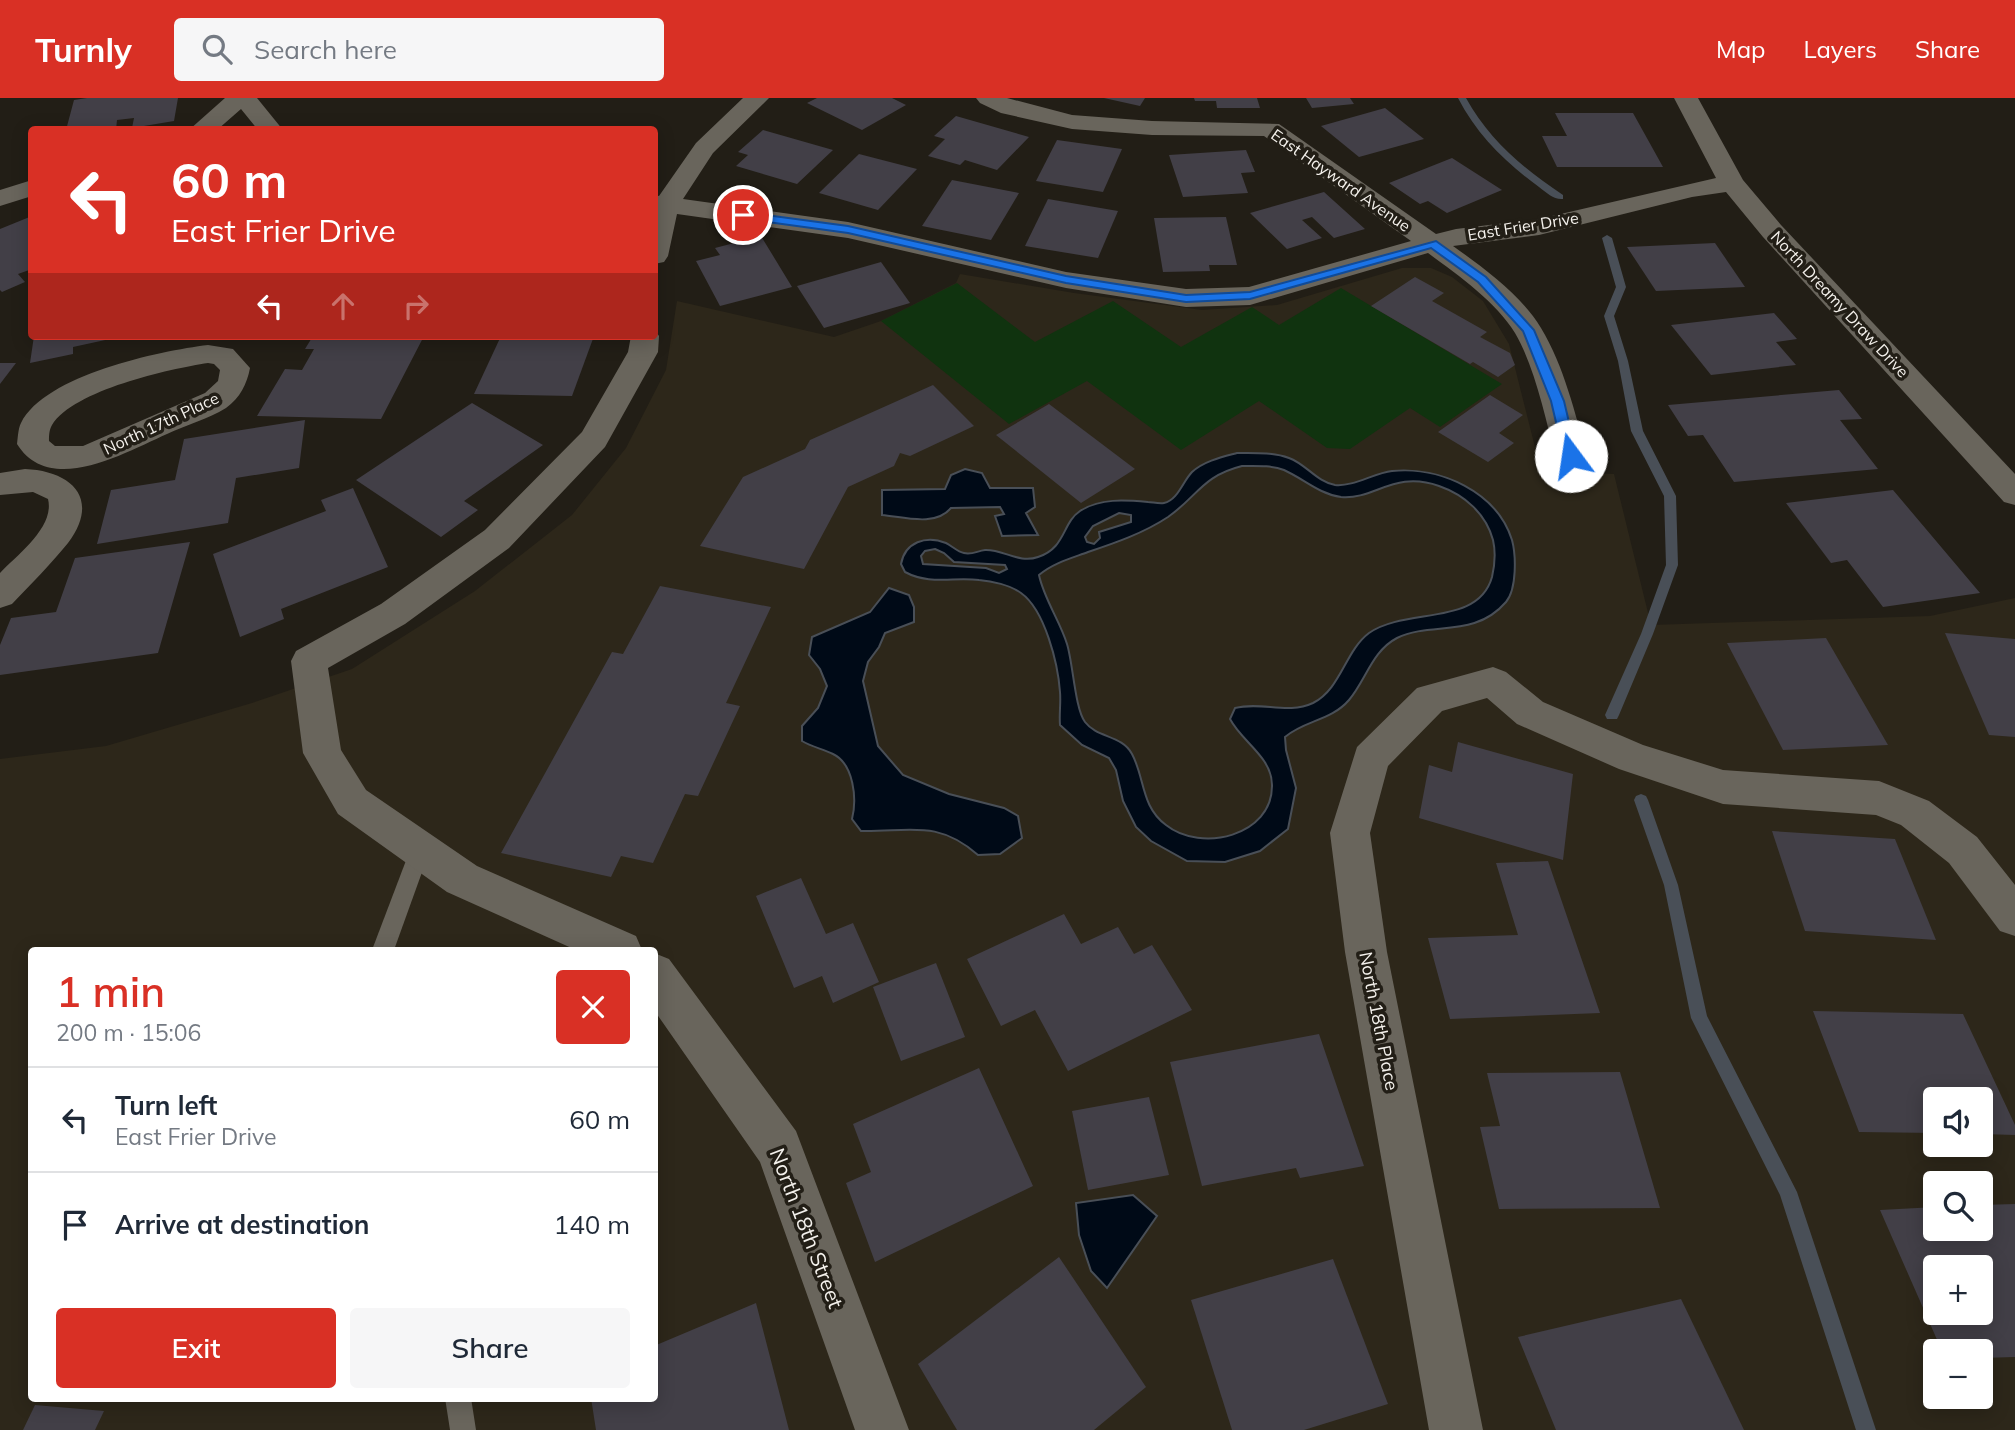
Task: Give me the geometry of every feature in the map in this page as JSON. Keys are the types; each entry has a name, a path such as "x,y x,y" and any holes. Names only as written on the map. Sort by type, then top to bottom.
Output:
{"street":[{"path":"206,126 227,111 237,98"},
{"path":"244,98 268,126"},
{"path":"661,205 705,146 757,98"},
{"name":"East Hayward Avenue","path":"988,98 1009,108 1072,122 1152,128 1270,129 1482,279 1528,330 1558,401 1571,456"},
{"name":"North Dreamy Draw Drive","path":"1686,98 1732,183 1772,231 2015,494"},
{"name":"East Frier Drive","path":"661,205 848,230 1066,280 1186,298 1250,296 1467,235 1564,222 1692,189 1732,183"},
{"path":"0,198 28,189"},
{"path":"614,947 462,879 352,802 322,753 309,661 393,614 497,539 594,439 643,352 644,340"},
{"name":"North 17th Place","path":"0,484 44,469 87,457 216,400 232,384 235,368 223,356 187,356 75,391 54,403 38,418 32,429 33,444 42,453 44,469 46,483 63,493 67,509 57,533 0,595"},
{"name":"North 18th Place","path":"1456,1430 1366,952 1350,833 1371,758 1430,699 1493,682 1530,713 1633,758 1723,787 1879,798 1915,813 1963,850 2015,917"},
{"name":"North 18th Street","path":"658,979 779,1148 882,1430"}],"lane":[{"path":"384,947 420,850"},
{"path":"459,1402 463,1430"}],"shaded area":[{"path":"1402,268 1431,268 1452,277 1483,301 1509,344 1541,471 1614,474 1651,625 1930,616 2015,598 2015,1430 0,1430 0,759 106,746 252,703 352,669 475,591 572,515 626,448 666,370 677,301 834,337 881,321 956,283 960,274 1202,310 1277,305"},
{"path":"1237,453 1283,456 1335,485 1349,484 1392,471 1429,473 1447,478 1480,496 1494,508 1505,523 1513,546 1514,581 1506,602 1480,621 1453,628 1410,633 1388,644 1375,658 1355,692 1342,707 1285,737 1296,788 1288,829 1260,851 1225,862 1187,861 1151,841 1136,827 1123,801 1116,770 1109,758 1082,745 1060,725 1060,692 1053,653 1043,624 1029,601 1017,590 1001,584 969,579 923,578 905,572 901,564 907,550 924,540 946,543 967,553 992,550 1024,559 1038,557 1054,548 1080,511 1113,501 1164,503 1173,498 1197,468","holes":["1242,466 1279,468 1326,493 1341,497 1353,497 1409,481 1439,486 1466,500 1480,514 1493,540 1494,563 1492,577 1484,593 1472,603 1457,610 1384,625 1369,633 1354,650 1330,689 1313,703 1294,708 1235,708 1230,719 1262,758 1271,775 1269,803 1261,817 1232,835 1197,838 1181,833 1158,818 1148,801 1136,763 1128,748 1085,722 1079,707 1067,644 1044,593 1039,575 1063,561 1159,523 1209,481","1119,513 1131,515 1131,522 1099,532 1100,538 1094,544 1087,542 1085,537 1093,526","935,549 954,562 1005,565 1007,569 999,573 986,568 923,564 921,556 925,551"]},
{"path":"965,469 982,473 990,488 1033,488 1035,507 1026,513 1038,535 1002,536 995,516 1004,514 1000,507 951,508 944,514 928,519 882,515 882,490 945,489 951,475"},
{"path":"889,588 909,595 914,607 914,622 885,633 868,662 863,681 878,746 903,775 949,794 1004,808 1018,816 1022,838 1000,854 978,855 949,836 936,832 861,831 852,819 854,792 846,766 833,754 802,741 802,726 818,708 827,686 820,669 809,655 812,637 870,612"},
{"path":"1133,1195 1157,1216 1107,1288 1091,1271 1079,1235 1076,1203"}],"green space":[{"path":"957,283 1035,342 1113,301 1181,347 1252,307 1279,325 1341,288 1502,384 1440,427 1410,408 1350,449 1327,448 1259,401 1181,450 1087,381 1009,424 881,321"}],"building":[{"path":"178,98 174,121 144,126 132,126 134,118 117,120 116,126 67,126 74,100"},
{"path":"817,98 892,98 906,105 862,130 807,103"},
{"path":"1104,98 1145,98 1140,106"},
{"path":"1194,98 1257,98 1260,108 1217,108 1216,101 1195,101"},
{"path":"1306,98 1350,98 1354,104 1312,108"},
{"path":"1385,108 1424,139 1359,157 1321,126"},
{"path":"1555,113 1633,113 1663,167 1557,167 1542,136 1567,136"},
{"path":"956,116 1029,137 997,170 965,160 960,165 928,156 945,139 934,136"},
{"path":"763,130 833,150 797,184 736,166 748,155 738,152"},
{"path":"1057,140 1122,149 1103,192 1036,181"},
{"path":"1246,150 1255,172 1241,173 1248,193 1183,197 1169,155"},
{"path":"859,154 917,169 878,210 819,193"},
{"path":"1452,158 1502,190 1447,213 1428,201 1420,204 1389,183"},
{"path":"952,180 1019,193 991,240 922,226"},
{"path":"1324,192 1365,229 1334,238 1312,217 1302,220 1322,238 1287,249 1250,213"},
{"path":"1048,199 1118,211 1098,258 1025,246"},
{"path":"1226,217 1237,265 1209,265 1210,271 1163,272 1154,218"},
{"path":"28,218 28,270 18,274 25,282 2,292 0,290 0,229"},
{"path":"761,236 792,287 720,306 696,261 720,255 715,248"},
{"path":"1715,243 1745,287 1656,291 1627,247"},
{"path":"881,262 910,303 824,328 797,286"},
{"path":"1415,277 1444,293 1432,301 1487,332 1480,337 1510,353 1515,365 1498,377 1473,362 1470,364 1371,306"},
{"path":"1774,313 1797,339 1776,342 1796,365 1711,375 1671,325"},
{"path":"33,340 105,340 73,347 73,354 30,363"},
{"path":"311,340 422,340 381,419 257,416 285,369 302,370 314,349 305,349"},
{"path":"499,340 593,340 572,396 474,394"},
{"path":"0,363 16,363 0,384"},
{"path":"933,385 974,426 910,456 900,453 894,466 848,487 804,569 700,546 743,477 805,449 810,440"},
{"path":"1839,390 1862,419 1840,420 1878,469 1734,482 1703,435 1688,436 1668,405"},
{"path":"1490,395 1523,415 1499,433 1514,443 1488,462 1438,432"},
{"path":"472,403 543,445 464,501 478,510 441,537 356,480"},
{"path":"1049,404 1135,469 1081,503 996,435"},
{"path":"305,420 299,468 236,478 228,523 97,544 111,490 175,480 184,439"},
{"path":"353,488 388,567 281,609 284,619 240,637 213,554 326,511 321,500"},
{"path":"1893,490 1980,593 1883,607 1847,560 1831,563 1786,503"},
{"path":"190,542 158,653 0,675 0,645 11,618 56,612 75,558"},
{"path":"660,586 771,607 726,703 740,706 698,796 685,794 653,863 621,856 611,877 501,853 612,652 623,654"},
{"path":"1945,633 2015,639 2015,737 1989,735"},
{"path":"1826,638 1888,745 1783,750 1727,643"},
{"path":"1458,742 1573,774 1563,860 1419,818 1429,765 1452,772"},
{"path":"1772,831 1895,839 1936,940 1805,931"},
{"path":"1548,861 1600,1013 1450,1019 1428,938 1518,935 1496,863"},
{"path":"801,878 826,934 853,923 879,982 833,1003 822,976 794,988 756,896"},
{"path":"1064,914 1081,944 1118,927 1134,954 1152,945 1192,1010 1068,1071 1035,1010 1001,1026 967,959"},
{"path":"936,963 965,1037 901,1061 873,987"},
{"path":"1813,1011 1963,1014 2015,1125 2015,1135 1993,1134 1993,1087 1923,1087 1923,1133 1859,1132"},
{"path":"1319,1034 1364,1166 1300,1178 1296,1168 1202,1186 1170,1062"},
{"path":"979,1068 1033,1186 875,1262 846,1183 871,1172 853,1124"},
{"path":"1620,1072 1660,1208 1499,1209 1480,1127 1500,1126 1487,1073"},
{"path":"1149,1097 1169,1175 1088,1190 1072,1111"},
{"path":"2015,1204 2015,1357 1993,1358 1993,1339 1937,1339 1931,1325 1993,1325 1993,1255 1923,1255 1923,1308 1880,1210 1923,1208 1923,1241 1993,1241 1993,1205"},
{"path":"1059,1257 1146,1387 1094,1430 957,1430 918,1364"},
{"path":"1333,1259 1388,1404 1304,1430 1232,1430 1191,1300"},
{"path":"1681,1299 1744,1430 1556,1430 1518,1337"},
{"path":"756,1303 789,1430 596,1430 592,1402 658,1402 658,1344"},
{"path":"35,1405 104,1411 95,1430 23,1430"}],"waterway":[{"path":"1462,98 1491,141 1531,177 1560,197"},
{"path":"1607,238 1621,287 1609,316 1623,361 1637,431 1670,496 1672,565 1647,634 1612,715"},
{"path":"1641,800 1671,885 1699,1018 1788,1192 1866,1430"}],"route":[{"path":"743,215 848,230 1066,280 1186,298 1250,296 1433,244 1482,279 1528,330 1558,401 1571,456"}]}
